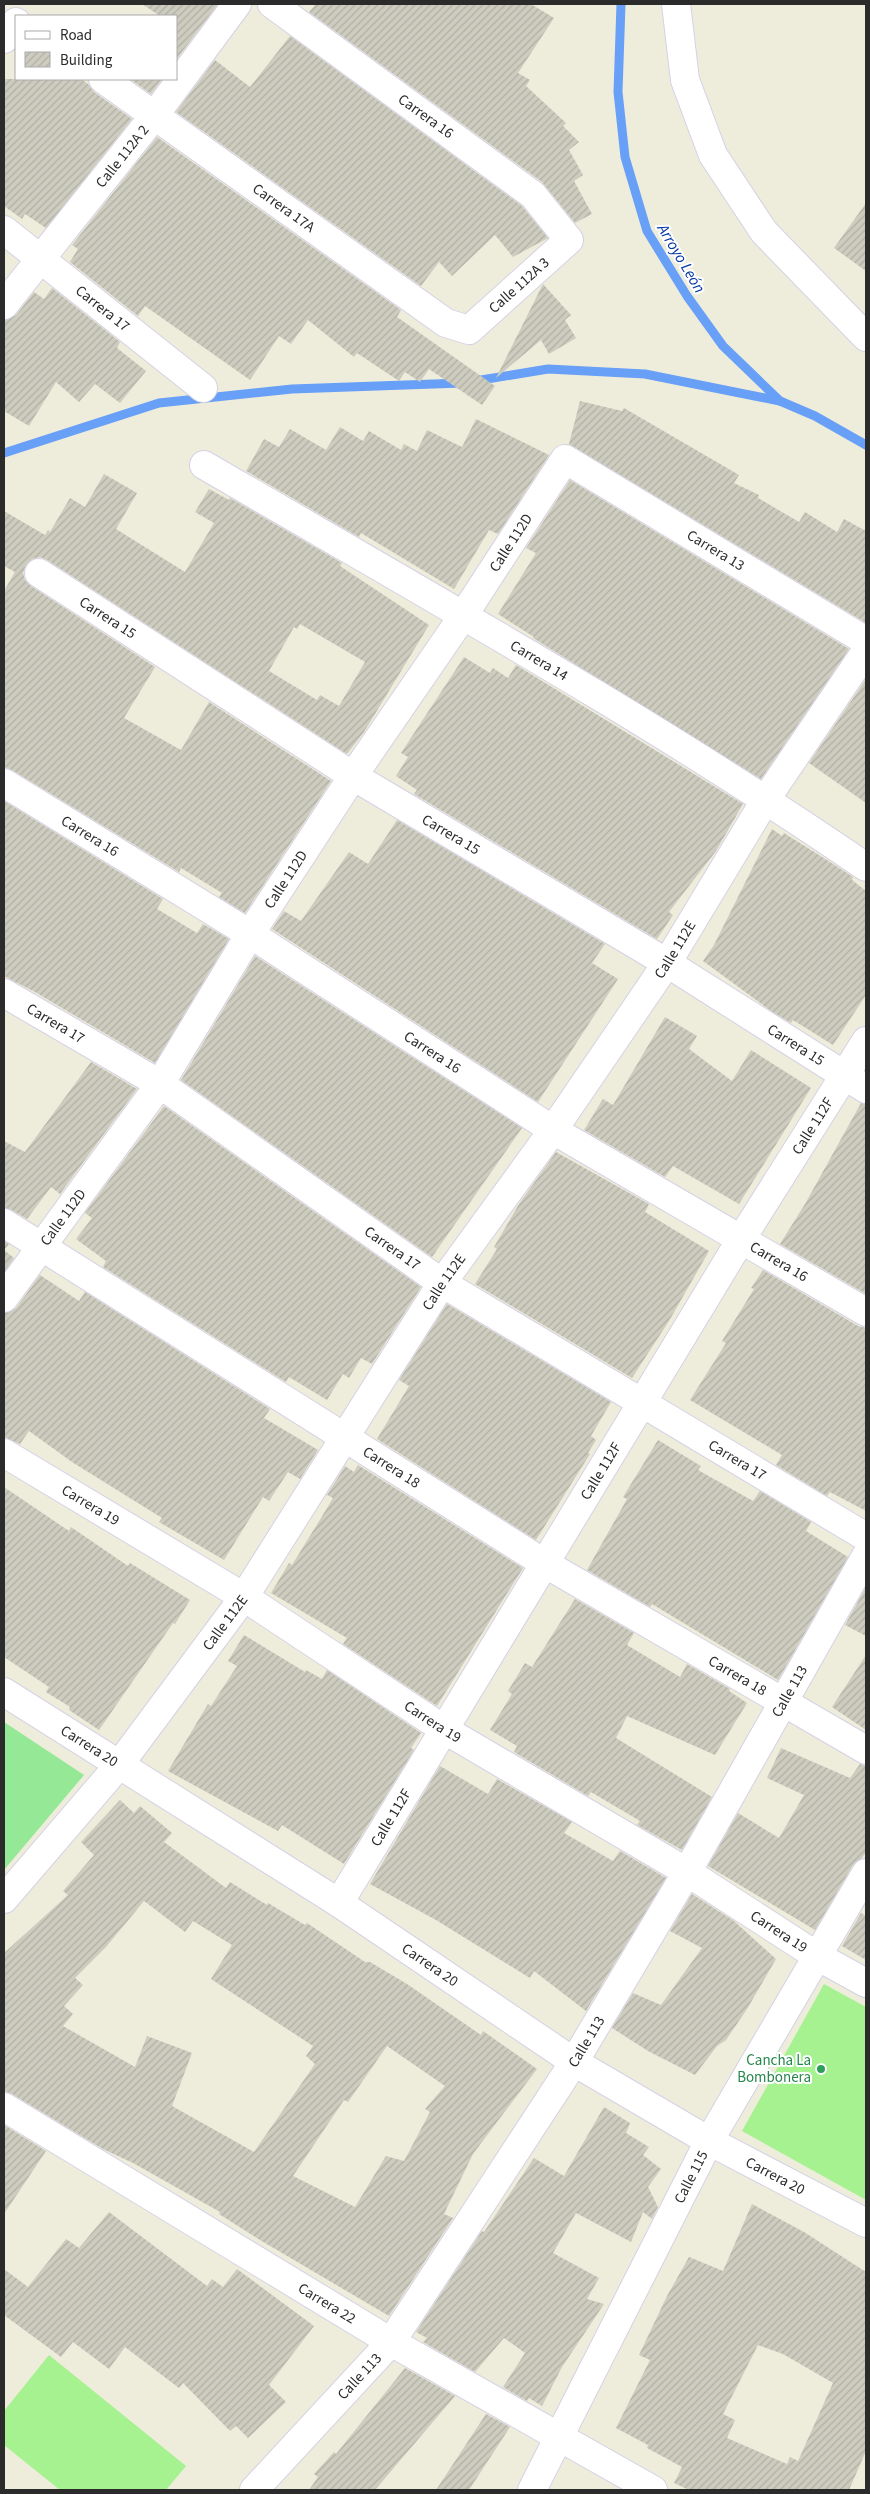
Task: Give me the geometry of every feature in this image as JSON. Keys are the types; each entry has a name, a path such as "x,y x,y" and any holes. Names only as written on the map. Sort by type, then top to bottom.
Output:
{"street":[{"path":"21,15 30,4"},
{"name":"Calle 112A 2","path":"4,306 154,116 237,4"},
{"name":"Carrera 16","path":"272,4 533,195 568,240"},
{"path":"676,4 685,80 713,155 764,232 866,337"},
{"path":"4,6 18,15"},
{"path":"4,39 15,23"},
{"name":"Carrera 17A","path":"105,80 446,323 469,330"},
{"name":"Carrera 17","path":"4,230 203,388"},
{"name":"Calle 112A 3","path":"469,330 568,240"},
{"name":"Calle 112D","path":"4,1298 160,1084 250,934 353,776 463,616 565,459"},
{"name":"Carrera 13","path":"565,459 866,641"},
{"name":"Carrera 14","path":"204,465 463,616 766,798 866,866"},
{"name":"Carrera 15","path":"39,573 353,776 667,964 856,1082"},
{"name":"Calle 112E","path":"4,1899 118,1765 244,1597 442,1283 553,1130 667,964 766,798 866,651"},
{"name":"Carrera 16","path":"4,783 250,934 553,1130 740,1241 866,1312"},
{"name":"Carrera 17","path":"4,993 160,1084 442,1283 866,1537"},
{"name":"Calle 112F","path":"339,1903 740,1241 856,1082 866,1041"},
{"name":"Carrera 18","path":"4,1223 544,1563 866,1750"},
{"name":"Carrera 19","path":"4,1454 244,1597 445,1730 687,1872 817,1956 866,1983"},
{"name":"Calle 113","path":"254,2490 391,2342 574,2062 687,1872 866,1556"},
{"name":"Carrera 20","path":"4,1692 339,1903 574,2062 709,2141 866,2223"},
{"name":"Calle 115","path":"532,2490 709,2141 866,1873"},
{"name":"Carrera 22","path":"4,2107 391,2342 653,2490"}],"green space":[{"path":"4,1722 84,1775 4,1870"},
{"name":"Cancha La Bombonera","path":"824,1984 866,2007 866,2200 742,2131"},
{"path":"49,2355 186,2466 166,2490 60,2490 4,2445 4,2411"}],"building":[{"path":"142,4 218,4 178,57 178,15 158,15"},
{"path":"316,4 531,4 554,18 518,73 530,80 526,86 566,123 563,126 579,142 569,150 583,175 574,181 592,214 575,223 542,182 309,12"},
{"path":"290,36 522,206 548,238 513,257 495,235 452,276 439,262 421,286 176,112 215,60 250,87"},
{"path":"4,79 82,80 94,92 132,119 46,228 25,214 22,219 4,206"},
{"path":"131,80 161,80 151,94"},
{"path":"157,137 401,310 397,317 495,386 482,405 429,369 420,382 405,372 399,381 357,353 354,357 308,320 291,344 279,336 250,380 145,306 138,316 70,262 78,249 72,245"},
{"path":"866,203 866,271 834,248"},
{"path":"543,284 571,315 565,320 576,338 549,354 541,340 496,378"},
{"path":"52,288 120,342 117,348 146,371 120,403 95,384 79,402 56,382 29,426 4,411 4,320 16,315 34,292 44,299"},
{"path":"580,401 622,411 624,408 739,475 734,483 759,495 758,498 799,522 805,512 837,532 844,519 866,531 866,623 569,444"},
{"path":"476,419 549,455 498,534 489,530 454,589 361,533 359,537 246,471 264,439 279,447 290,429 326,450 340,427 363,441 369,431 401,450 404,444 417,451 427,430 462,447"},
{"path":"104,474 137,493 116,529 185,572 214,523 195,512 209,489 229,500 230,498 342,563 340,566 429,625 364,732 347,754 47,560 40,557 32,559 26,565 23,573 25,580 31,586 155,667 124,718 181,750 209,702 331,781 245,913 219,897 222,893 181,868 179,872 12,770 4,767 4,591 15,572 4,566 4,511 45,535 48,530 50,532 70,498 85,507","holes":["300,624 365,662 339,706 320,695 317,700 269,671 294,627 297,629"]},
{"path":"570,480 849,649 761,779 533,638 498,614 536,553 526,548"},
{"path":"464,657 490,673 493,668 508,678 516,665 743,804 716,851 669,912 673,915 657,939 414,794 417,790 396,776 408,757 401,753"},
{"path":"866,679 866,803 809,763"},
{"path":"4,801 163,899 157,909 197,933 203,924 229,939 155,1063 35,992 4,976"},
{"path":"397,820 605,944 592,963 618,979 538,1102 272,929 284,911 301,921 349,852 368,864"},
{"path":"772,829 782,836 784,833 853,877 852,880 866,891 866,995 833,1045 793,1020 791,1023 771,1011 703,961 714,945"},
{"path":"255,956 522,1128 432,1257 181,1080"},
{"path":"665,1017 697,1036 689,1049 732,1081 751,1050 811,1088 739,1204 673,1166 665,1177 584,1130 603,1099 613,1105"},
{"path":"91,1062 137,1089 60,1194 51,1187 27,1219 12,1210 4,1208 4,1141 25,1152"},
{"path":"861,1103 866,1104 866,1294 780,1244 805,1204"},
{"path":"164,1106 421,1287 372,1364 361,1358 349,1378 343,1374 327,1400 289,1377 286,1382 103,1267 106,1261 76,1239 92,1218 85,1213"},
{"path":"556,1152 649,1204 645,1212 709,1251 669,1321 632,1378 475,1284 497,1249 494,1247 519,1204"},
{"path":"4,1241 9,1244 4,1250"},
{"path":"4,1250 14,1258 4,1272"},
{"path":"763,1270 858,1326 866,1328 866,1511 830,1492 827,1496 776,1465 782,1455 690,1400 726,1343 722,1341 754,1289 751,1288"},
{"path":"40,1275 79,1301 85,1292 270,1409 264,1418 318,1450 300,1479 288,1472 269,1501 263,1497 224,1560 159,1522 162,1518 72,1462 29,1431 20,1444 4,1437 4,1313 16,1308"},
{"path":"447,1304 611,1402 591,1436 596,1440 588,1453 590,1454 536,1540 377,1439 409,1386 399,1380"},
{"path":"658,1440 701,1466 698,1470 753,1501 760,1491 811,1522 806,1531 848,1557 778,1680 652,1604 650,1607 587,1570 627,1499 623,1497"},
{"path":"358,1465 523,1568 437,1706 343,1644 347,1638 271,1593 289,1563 292,1565 333,1498 327,1495 345,1466 354,1472"},
{"path":"4,1487 69,1531 71,1527 128,1566 130,1563 190,1600 99,1730 69,1710 70,1707 46,1692 49,1687 4,1657"},
{"path":"866,1587 866,1636 845,1625"},
{"path":"575,1599 634,1633 627,1645 680,1677 687,1664 730,1689 729,1691 747,1703 715,1755 627,1716 616,1738 712,1797 682,1850 637,1825 640,1821 591,1792 588,1796 514,1752 517,1746 490,1730 512,1694 508,1691 525,1663 532,1667"},
{"path":"244,1635 305,1672 306,1670 322,1679 327,1670 421,1733 411,1748 414,1750 344,1864 282,1825 278,1831 168,1771 208,1704 211,1706 237,1666 228,1661"},
{"path":"866,1655 866,1730 832,1707"},
{"path":"781,1748 850,1778 860,1764 866,1766 866,1852 853,1865 815,1930 708,1866 738,1813 779,1838 804,1795 767,1778"},
{"path":"440,1766 488,1794 497,1779 572,1822 564,1833 613,1861 620,1851 666,1878 586,2011 534,1971 530,1978 436,1920 370,1884"},
{"path":"120,1800 134,1813 140,1806 172,1833 164,1842 226,1888 230,1882 267,1905 268,1903 305,1925 307,1923 365,1962 370,1962 407,1984 481,2035 483,2031 537,2069 473,2154 444,2214 453,2218 389,2316 260,2240 219,2214 220,2212 133,2163 103,2149 4,2091 4,1953 68,1895 63,1891 94,1855 81,1842","holes":["144,1901 185,1932 193,1921 232,1945 211,1979 313,2046 306,2056 315,2064 254,2152 172,2106 192,2053 147,2036 135,2067 63,2026 73,2014 64,2006 83,1985 75,1978 106,1947","387,2046 445,2086 425,2109 430,2112 404,2161 386,2156 355,2207 293,2176 344,2100 348,2102"]},
{"path":"692,1894 734,1921 776,1959 747,2009 726,2040 717,2046 695,2075 648,2051 612,2028 633,1993 661,2005 702,1948 670,1931"},
{"path":"861,1913 866,1916 866,1960 842,1946"},
{"path":"604,2107 630,2123 626,2133 649,2147 643,2155 661,2169 648,2187 658,2207 652,2219 643,2212 631,2242 576,2213 553,2253 599,2278 587,2299 604,2304 562,2367 542,2406 529,2398 527,2401 503,2387 525,2353 504,2338 475,2372 423,2342 427,2338 416,2332 482,2231 484,2232 534,2158 564,2176"},
{"path":"4,2125 46,2151 4,2214"},
{"path":"752,2204 804,2232 866,2272 866,2451 849,2490 689,2490 674,2483 682,2467 647,2448 648,2445 616,2428 650,2360 639,2355 667,2296 689,2257 723,2271","holes":["758,2345 783,2354 833,2383 798,2461 790,2457 787,2464 727,2438 735,2420 723,2414"]},
{"path":"109,2212 207,2286 212,2279 223,2287 237,2269 314,2326 269,2385 286,2402 248,2438 236,2426 230,2431 183,2383 179,2388 125,2347 109,2369 73,2342 61,2357 4,2315 4,2269 28,2287 66,2239 79,2248"},
{"path":"405,2368 455,2396 375,2490 309,2490 318,2477 314,2474 334,2452 336,2454"},
{"path":"486,2414 510,2427 469,2490 436,2490"}],"waterway":[{"name":"Arroyo León","path":"621,4 618,92 625,157 647,231 687,296 723,346 780,401 815,416 866,445"},
{"path":"475,381 548,369 645,374 780,401"},
{"path":"4,453 159,403 292,389 462,383"}],"place":[{"name":"Cancha La Bombonera","path":"821,2069"}]}
